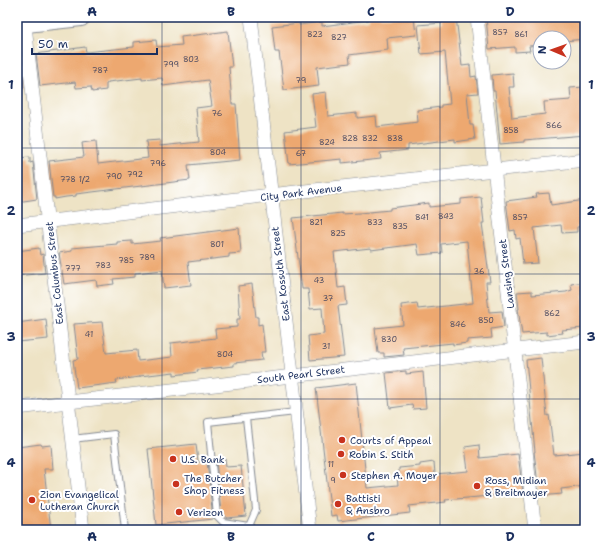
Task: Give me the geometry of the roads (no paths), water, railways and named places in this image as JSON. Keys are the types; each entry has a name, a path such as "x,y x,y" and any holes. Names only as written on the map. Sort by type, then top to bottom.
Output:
{"street":[{"path":"22,22 81,17"},
{"name":"East Kossuth Street","path":"251,17 310,530"},
{"name":"Lansing Street","path":"477,17 535,530"},
{"name":"East Columbus Street","path":"22,22 48,221 67,402 83,530"},
{"name":"City Park Avenue","path":"17,225 585,160"},
{"name":"South Pearl Street","path":"17,408 585,342"}],"lane":[{"path":"246,418 256,510 249,528 223,522 217,516 208,422 296,412"},
{"path":"72,439 114,434 125,530"}],"place":[{"name":"Courts of Appeal","path":"342,440"},
{"name":"Robin S. Stith","path":"341,454"},
{"name":"U.S. Bank","path":"173,459"},
{"name":"Stephen A. Moyer","path":"343,475"},
{"name":"The Butcher Shop Fitness","path":"176,484"},
{"name":"Ross, Midian & Breitmayer","path":"477,486"},
{"name":"Zion Evangelical Lutheran Church","path":"32,500"},
{"name":"Battisti & Ansbro","path":"338,504"},
{"name":"Verizon","path":"179,512"}]}
